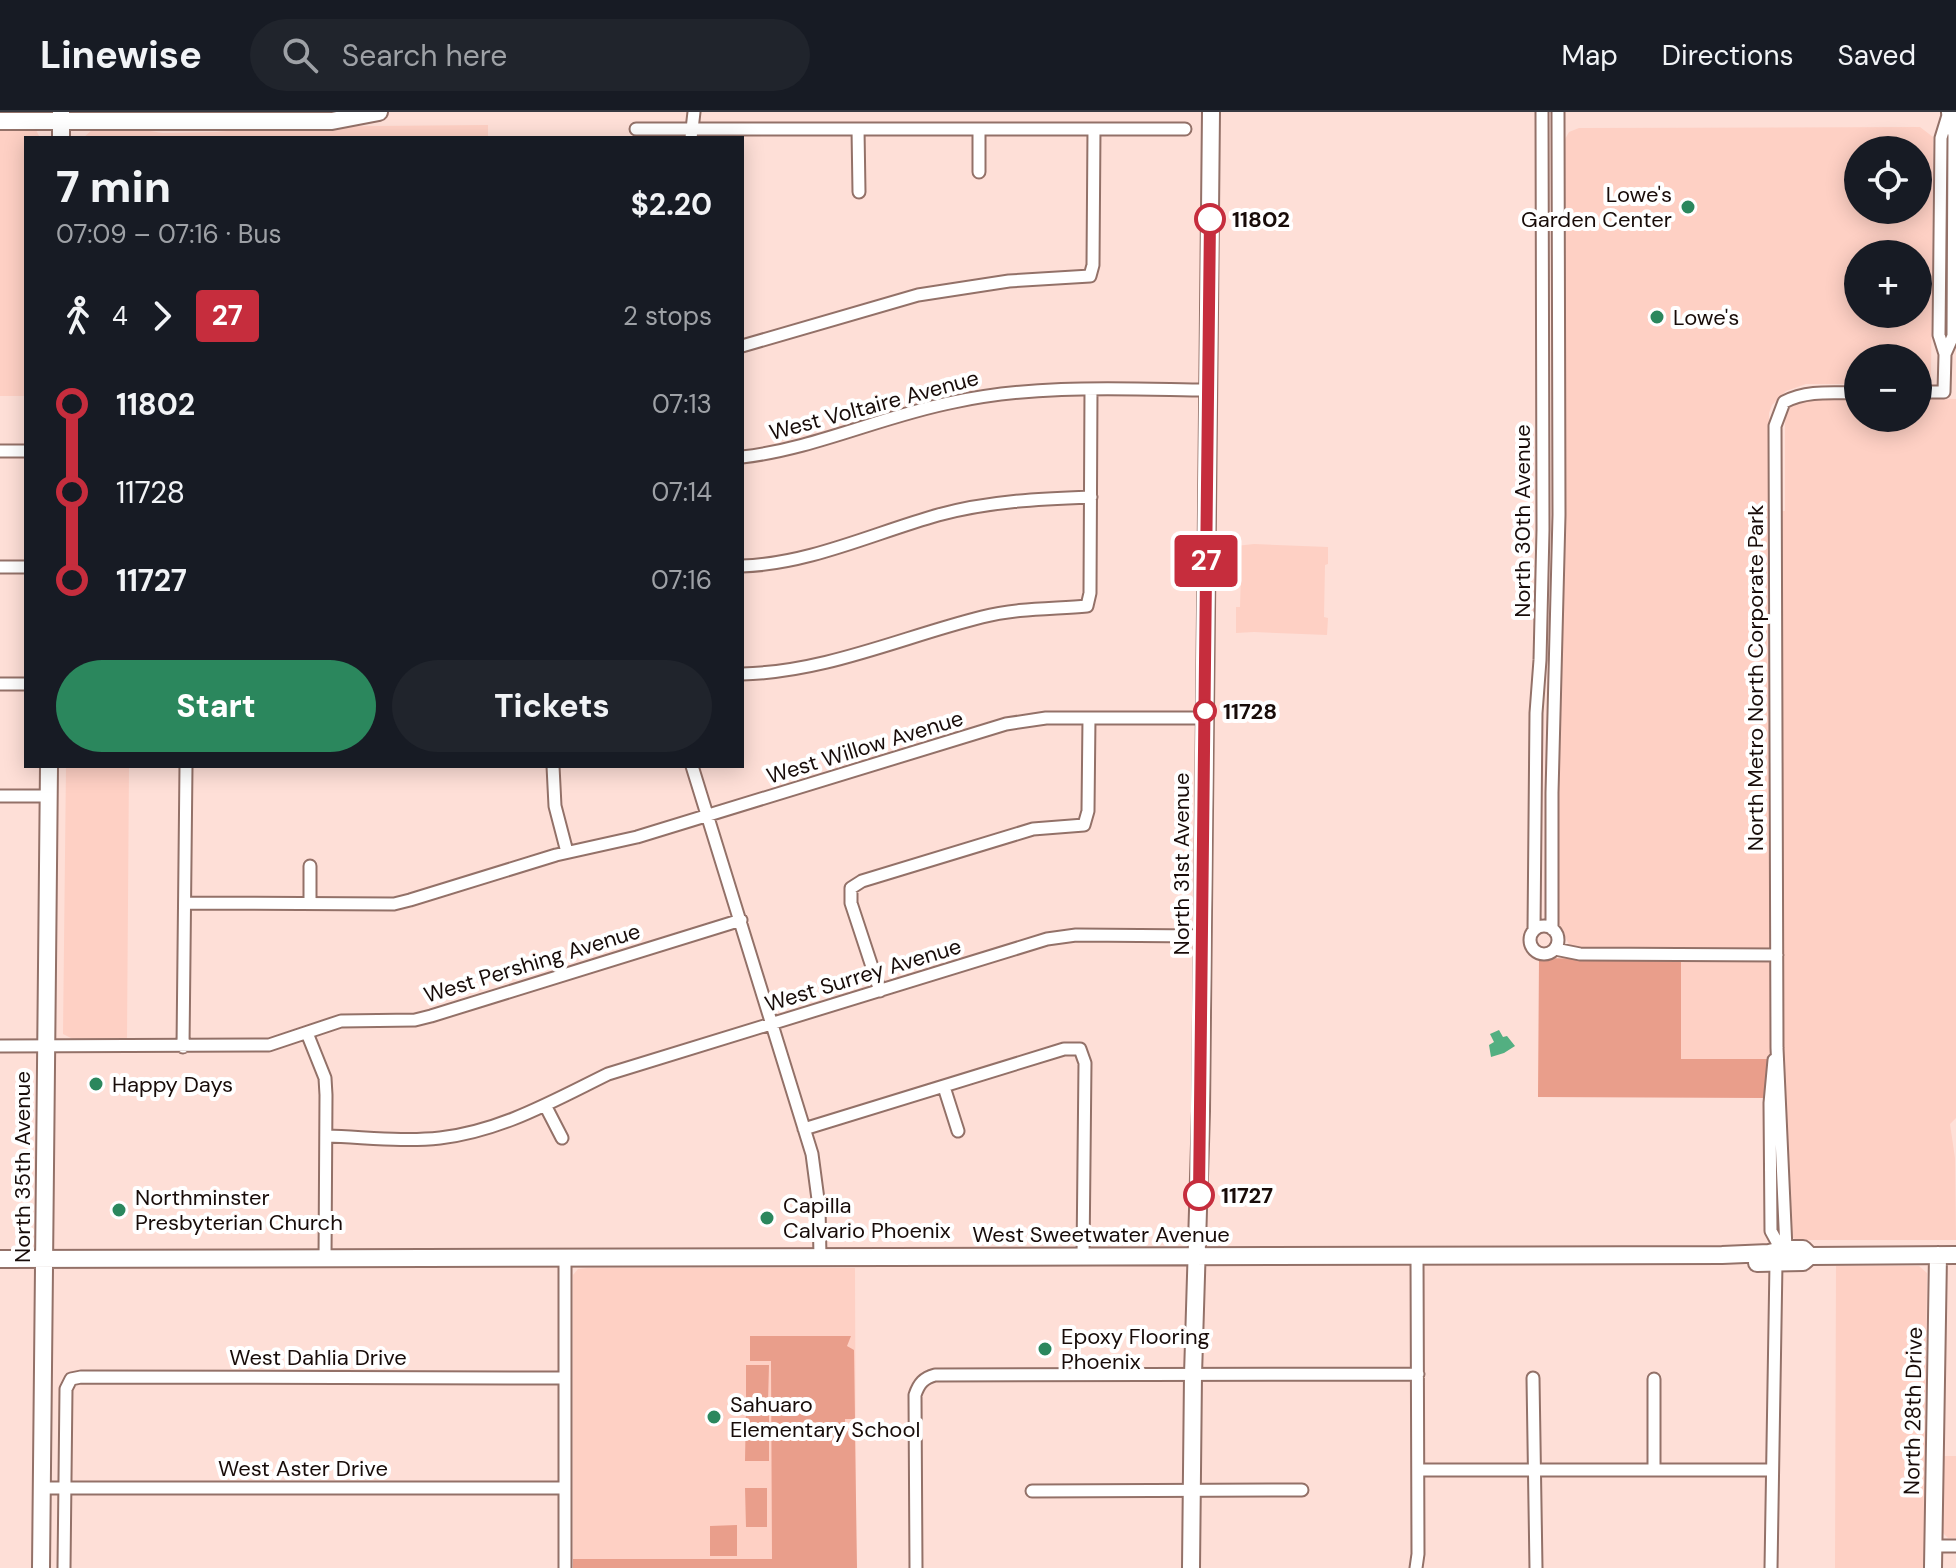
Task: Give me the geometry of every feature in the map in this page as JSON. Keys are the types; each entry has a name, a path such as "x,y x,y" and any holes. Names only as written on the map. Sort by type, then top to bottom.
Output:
{"street":[{"path":"0,121 61,116 239,116 338,121 379,112"},
{"path":"691,134 694,112"},
{"name":"North 31st Avenue","path":"1191,1568 1203,936 1211,112"},
{"name":"North 30th Avenue","path":"1534,930 1536,728 1543,530 1542,112"},
{"name":"North 30th Avenue","path":"1555,949 1558,936 1552,929 1552,780 1559,515 1558,112"},
{"path":"1949,112 1956,115"},
{"path":"1932,392 1944,392 1945,354 1953,336 1954,135 1949,112"},
{"path":"636,129 691,134 858,129 1185,129"},
{"path":"858,129 859,192"},
{"path":"979,129 979,172"},
{"path":"744,345 918,295 1009,281 1090,276 1093,265 1094,129"},
{"path":"744,674 815,666 987,616 1087,606 1090,593 1091,389"},
{"name":"West Voltaire Avenue","path":"744,457 801,445 901,413 1004,393 1091,389 1208,390"},
{"name":"North Metro North Corporate Park","path":"1771,1568 1777,1048 1775,426 1784,402 1810,393 1844,393"},
{"path":"0,451 24,451"},
{"path":"744,566 800,558 964,509 1028,499 1091,497"},
{"path":"0,567 24,567"},
{"path":"0,684 24,684"},
{"name":"West Willow Avenue","path":"185,903 394,904 567,852 628,840 1006,724 1046,718 1205,718"},
{"path":"880,991 851,903 851,888 862,881 1033,829 1084,825 1088,811 1089,718"},
{"name":"North 35th Avenue","path":"41,1568 49,768"},
{"path":"183,1047 186,768"},
{"path":"553,768 555,806 567,852"},
{"path":"693,768 804,1129 815,1172 820,1257"},
{"path":"0,796 49,796"},
{"path":"310,866 310,903"},
{"name":"West Pershing Avenue","path":"0,1046 269,1045 341,1021 415,1020 431,1016 741,920"},
{"path":"1552,929 1543,927 1534,930 1530,941 1535,950 1545,954 1555,949 1580,954 1777,955"},
{"name":"West Surrey Avenue","path":"327,1136 440,1138 501,1123 546,1107 608,1074 1062,936 1203,936"},
{"path":"307,1033 325,1078 325,1259"},
{"path":"804,1129 1064,1049 1080,1049 1085,1063 1083,1257"},
{"path":"944,1087 958,1131"},
{"path":"546,1107 562,1138"},
{"path":"1416,1568 1417,1254"},
{"name":"West Sweetwater Avenue","path":"0,1259 1417,1254 1722,1255 1732,1263 1774,1254 1807,1259 1956,1255"},
{"name":"North 28th Drive","path":"1933,1568 1938,1255"},
{"path":"565,1258 565,1568"},
{"path":"916,1568 915,1395 921,1383 935,1375 1418,1374"},
{"name":"West Dahlia Drive","path":"65,1488 66,1389 71,1379 565,1378"},
{"path":"1533,1378 1536,1568"},
{"path":"1654,1379 1654,1470"},
{"path":"1418,1470 1772,1470"},
{"name":"West Aster Drive","path":"41,1488 565,1488"},
{"path":"64,1568 65,1488"},
{"path":"1032,1491 1302,1490"},
{"path":"1934,1546 1956,1546"}],"shaded area":[{"path":"488,125 488,136 85,136 94,128 129,128 163,133 268,127"},
{"path":"1920,127 1932,136 1844,136 1844,224 1932,224 1933,137 1932,258 1932,240 1844,240 1844,328 1931,328 1931,344 1844,344 1844,384 1806,384 1786,391 1772,405 1769,413 1768,511 1785,511 1785,416 1790,406 1799,399 1844,398 1844,432 1932,432 1932,398 1956,399 1956,1118 1950,1124 1955,1158 1956,1240 1796,1240 1791,1236 1784,1164 1784,1060 1681,1060 1681,960 1780,961 1772,887 1769,951 1575,948 1569,944 1557,923 1564,510 1564,141 1569,132 1579,128"},
{"path":"0,128 30,128 36,130 39,136 24,136 24,396 0,396"},
{"path":"1236,546 1328,547 1324,617 1328,618 1327,635 1236,633 1241,574 1236,573"},
{"path":"66,768 129,768 127,1039 75,1040 63,1034"},
{"path":"1539,958 1681,960 1681,1059 1770,1059 1764,1098 1538,1097"},
{"path":"1499,1030 1515,1046 1491,1057 1489,1045 1494,1042 1490,1034"},
{"path":"1836,1266 1919,1266 1927,1273 1924,1568 1835,1568"},
{"name":"Sahuaro Elementary School","path":"855,1268 856,1559 573,1559 573,1275 578,1269"},
{"path":"750,1336 851,1336 847,1346 854,1350 855,1419 845,1419 845,1431 855,1432 857,1568 573,1568 573,1559 772,1559 771,1361 750,1361"},
{"path":"746,1365 769,1365 768,1403 746,1403"},
{"path":"746,1406 769,1406 769,1461 745,1461"},
{"path":"1943,1456 1956,1456 1956,1538 1948,1538 1942,1532"},
{"path":"745,1488 767,1488 767,1527 746,1527"},
{"path":"737,1525 737,1556 710,1556 710,1526"}],"bus line":[{"name":"27","path":"1199,1195 1210,219"}],"place":[{"name":"Lowe's Garden Center","path":"1688,207"},
{"name":"11802","path":"1210,219"},
{"name":"Lowe's","path":"1657,317"},
{"name":"11728","path":"1205,711"},
{"name":"Happy Days","path":"96,1084"},
{"name":"11727","path":"1199,1195"},
{"name":"Northminster Presbyterian Church","path":"119,1210"},
{"name":"Capilla Calvario Phoenix","path":"767,1218"},
{"name":"Epoxy Flooring Phoenix","path":"1045,1349"},
{"name":"Sahuaro Elementary School","path":"714,1417"}]}
